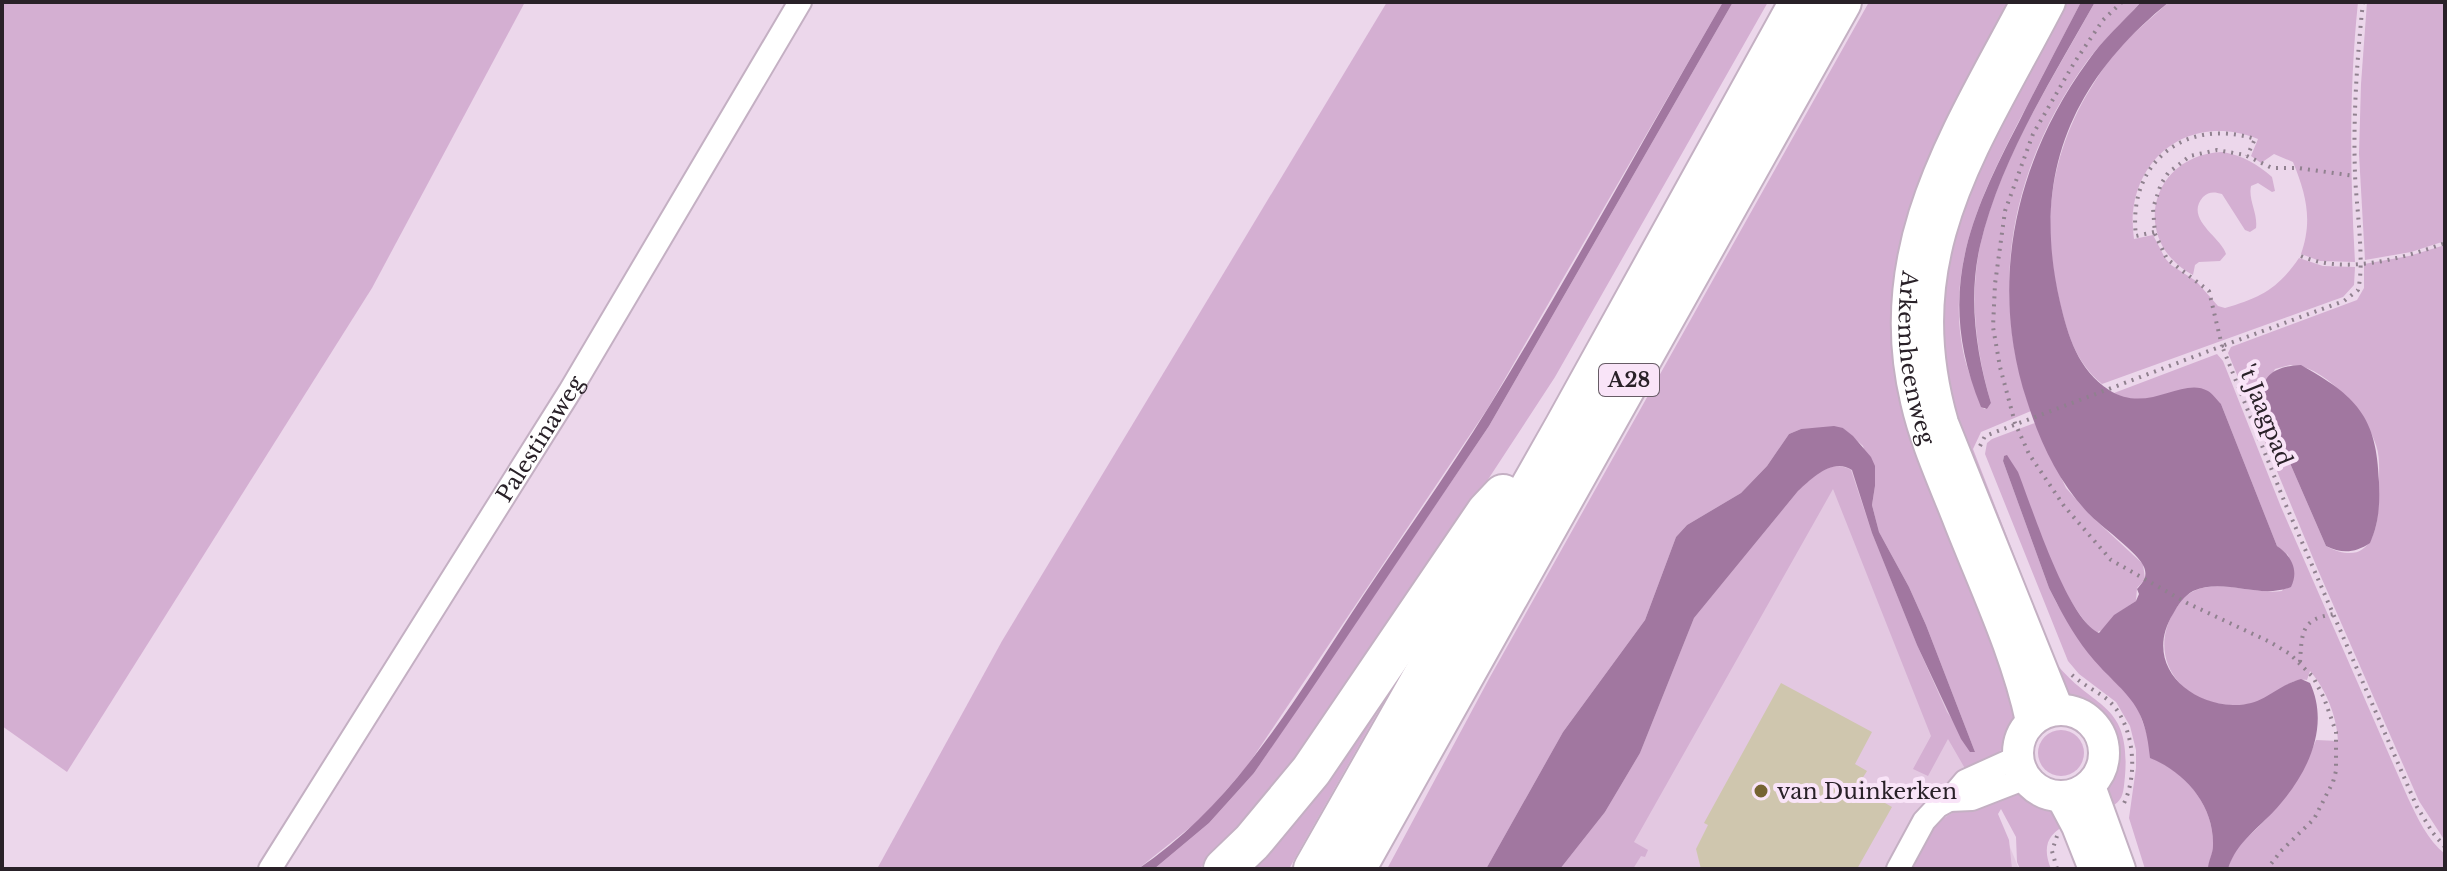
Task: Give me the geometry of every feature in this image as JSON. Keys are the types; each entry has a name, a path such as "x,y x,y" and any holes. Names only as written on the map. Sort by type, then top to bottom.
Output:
{"highway":[{"name":"A28","path":"1314,869 1565,427 1800,2"},
{"name":"A28","path":"1355,869 1841,2"},
{"name":"A28","path":"1224,869 1252,842 1311,771 1487,512 1565,427"}],"main road":[{"name":"Arkemheenweg","path":"2026,2 1932,187 1917,234 1907,310 1910,370 1923,428 2015,666 2044,715"},
{"name":"Arkemheenweg","path":"2044,715 1943,423 1933,381 1928,325 1932,265 1947,207 1964,167 2050,2"},
{"path":"2073,711 2087,718 2098,729 2104,743 2104,759 2099,774 2090,786 2061,796 2047,794 2022,768 2018,744 2044,715 2073,711"},
{"path":"2090,786 2120,869"},
{"path":"2061,796 2094,869"}],"street":[{"name":"Palestinaweg","path":"270,869 570,391 800,2"},
{"path":"1898,869 1924,821 1949,800 1965,781 2022,768"}],"path":[{"path":"2122,2 2103,20 2081,52 2033,134 2005,211 1995,284 1993,327 2015,423 2029,454 2064,506 2111,560 2187,603 2270,642 2300,662 2317,684 2332,717 2336,771 2314,819 2267,869"},
{"name":"'t Jaagpad","path":"2363,2 2356,83 2359,286 2351,297 2222,346 2279,489 2417,807 2445,847"},
{"path":"2154,232 2136,236 2135,206 2144,178 2173,146 2199,135 2227,132 2255,139 2247,156"},
{"path":"1979,454 1985,436 2222,346 2209,291 2167,259 2154,232 2156,196 2168,173 2179,164 2190,156 2217,150 2247,156 2272,168 2298,168 2355,176"},
{"path":"2301,256 2329,265 2359,264 2445,243"},
{"path":"2300,662 2304,629 2314,619 2334,614"},
{"path":"2065,667 2080,683 2107,700 2125,727 2131,750 2131,767 2127,798 2121,809"}],"shaded area":[{"path":"2,2 525,2 372,288 67,772 2,726"},
{"path":"1387,2 1723,2 1488,408 1248,765 1203,817 1138,869 877,869 1002,641"},
{"path":"1723,2 1733,2 1489,426 1307,696 1254,773 1209,823 1154,869 1138,869 1206,812 1236,779 1289,708 1490,405"},
{"path":"1733,2 1768,2 1555,377 1489,478 1298,761 1219,851 1199,869 1154,869 1209,823 1254,773 1489,426"},
{"path":"1869,2 2018,2 1911,232 2018,692 2016,721 2008,742 1992,758 1967,772 1948,739 1928,776 1913,769 1931,736 1833,489 1634,842 1648,850 1645,857 1641,856 1633,869 1560,869 1605,812 1640,753 1694,618 1798,491 1816,475 1837,466 1851,470 1872,533 1917,645 1947,712 1975,752 1926,625 1879,532 1872,505 1875,486 1863,446 1843,428 1801,429 1789,434 1767,466 1741,493 1687,525 1676,537 1645,620 1563,732 1486,869 1387,869 1490,677"},
{"path":"2057,2 2081,2 1981,201 1964,259 1959,319 1967,366 1984,409 1987,409 1991,403 1978,345 1975,285 1980,246 2000,182 2029,120 2095,2 2141,2 2088,60 2040,142 2014,229 2009,274 2011,319 2018,365 2031,411 1981,432 1973,449 2056,663 2106,709 2122,733 2125,751 2123,793 2119,801 2104,810 2115,755 2112,733 2098,715 2068,696 1945,407 1941,252"},
{"path":"2081,2 2095,2 2014,151 2000,182 1980,246 1974,305 1981,365 1991,403 1987,409 1981,407 1968,367 1961,330 1960,294 1964,260 1985,193"},
{"path":"2141,2 2169,2 2106,65 2083,99 2066,135 2056,173 2051,214 2052,257 2067,327 2089,373 2123,397 2137,399 2187,388 2198,388 2212,394 2221,404 2277,546 2293,564 2291,587 2267,591 2217,586 2193,591 2179,604 2165,631 2163,648 2166,663 2185,688 2199,697 2233,705 2244,704 2301,679 2310,683 2316,702 2318,720 2315,739 2301,775 2278,806 2239,848 2228,869 2208,869 2213,848 2212,830 2203,804 2186,781 2150,758 2143,722 2137,709 2088,653 2062,613 2049,588 2003,461 2007,455 2018,472 2052,560 2075,607 2099,633 2114,615 2136,601 2139,594 2137,589 2145,571 2135,554 2077,501 2044,446 2015,357 2010,312 2010,268 2026,181 2042,140 2063,99 2088,61"},
{"path":"2169,2 2358,2 2351,132 2355,262 2320,261 2301,254 2307,218 2293,162 2274,154 2261,163 2251,156 2258,139 2232,132 2207,132 2184,138 2165,150 2149,167 2133,212 2134,239 2153,235 2171,265 2196,281 2218,306 2225,308 2276,285 2299,258 2323,266 2355,267 2354,285 2343,297 2102,384 2079,356 2069,335 2059,299 2050,223 2056,175 2062,151 2082,103 2109,60"},
{"path":"2367,2 2445,2 2445,241 2411,252 2365,260 2359,154"},
{"path":"2223,152 2244,158 2261,168 2272,177 2275,191 2258,183 2251,186 2256,228 2250,232 2245,230 2222,194 2212,192 2203,197 2198,213 2226,254 2220,261 2199,262 2193,275 2173,260 2160,241 2155,221 2157,201 2165,183 2179,167 2198,156"},
{"path":"2445,245 2445,841 2419,801 2228,353 2231,347 2357,300 2364,288 2364,264 2409,256","holes":["2290,365 2303,367 2330,382 2354,406 2364,419 2377,449 2379,496 2376,525 2365,547 2356,552 2343,552 2326,546 2263,401 2262,395 2275,369"]},
{"path":"2217,354 2223,361 2281,507 2408,798 2428,835 2445,854 2445,869 2228,869 2239,846 2287,792 2316,740 2338,741 2330,704 2310,671 2307,680 2291,683 2263,700 2236,705 2200,698 2176,679 2169,667 2165,654 2168,625 2182,600 2192,592 2213,586 2282,591 2294,571 2288,555 2277,546 2221,404 2128,400 2114,393"},
{"path":"2301,365 2349,398 2360,410 2374,440 2379,482 2377,521 2370,543 2359,549 2343,551 2326,546 2263,401 2264,384 2272,373 2284,367"},
{"path":"2035,423 2066,488 2143,564 2145,579 2137,588 2136,601 2115,615 2103,630 2095,633 2056,574 2004,456 2003,461 2057,604 2108,675 2136,703 2149,740 2150,757 2175,771 2203,804 2212,830 2213,848 2208,869 2145,869 2129,818 2136,768 2136,750 2130,726 2116,702 2079,674 2068,661 1985,454 1987,443 1992,439"},
{"path":"1843,428 1853,436 1875,466 1872,505 1879,532 1926,625 1975,752 1970,752 1961,739 1917,645 1872,533 1852,470 1838,466 1816,475 1798,491 1694,618 1640,753 1605,812 1560,869 1486,869 1563,732 1645,620 1676,537 1687,525 1741,493 1767,466 1789,434 1801,429"},
{"path":"1844,444 2019,869 1516,869 1703,544"},
{"path":"1435,611 1289,869 1236,869"},
{"path":"2061,730 2078,736 2084,753 2078,770 2061,776 2044,770 2038,753 2044,736"},
{"path":"2010,793 2042,803 2069,824 2051,836 2048,842 2051,869 2020,869 2016,837 2001,809 1998,814 2009,840 2012,869 1908,869 1931,830 1947,816"}],"building":[{"path":"1781,683 1872,732 1855,764 1867,771 1857,787 1892,807 1857,869 1701,869 1696,849 1708,825 1704,823"}],"place":[{"name":"van Duinkerken","path":"1761,791"}]}
